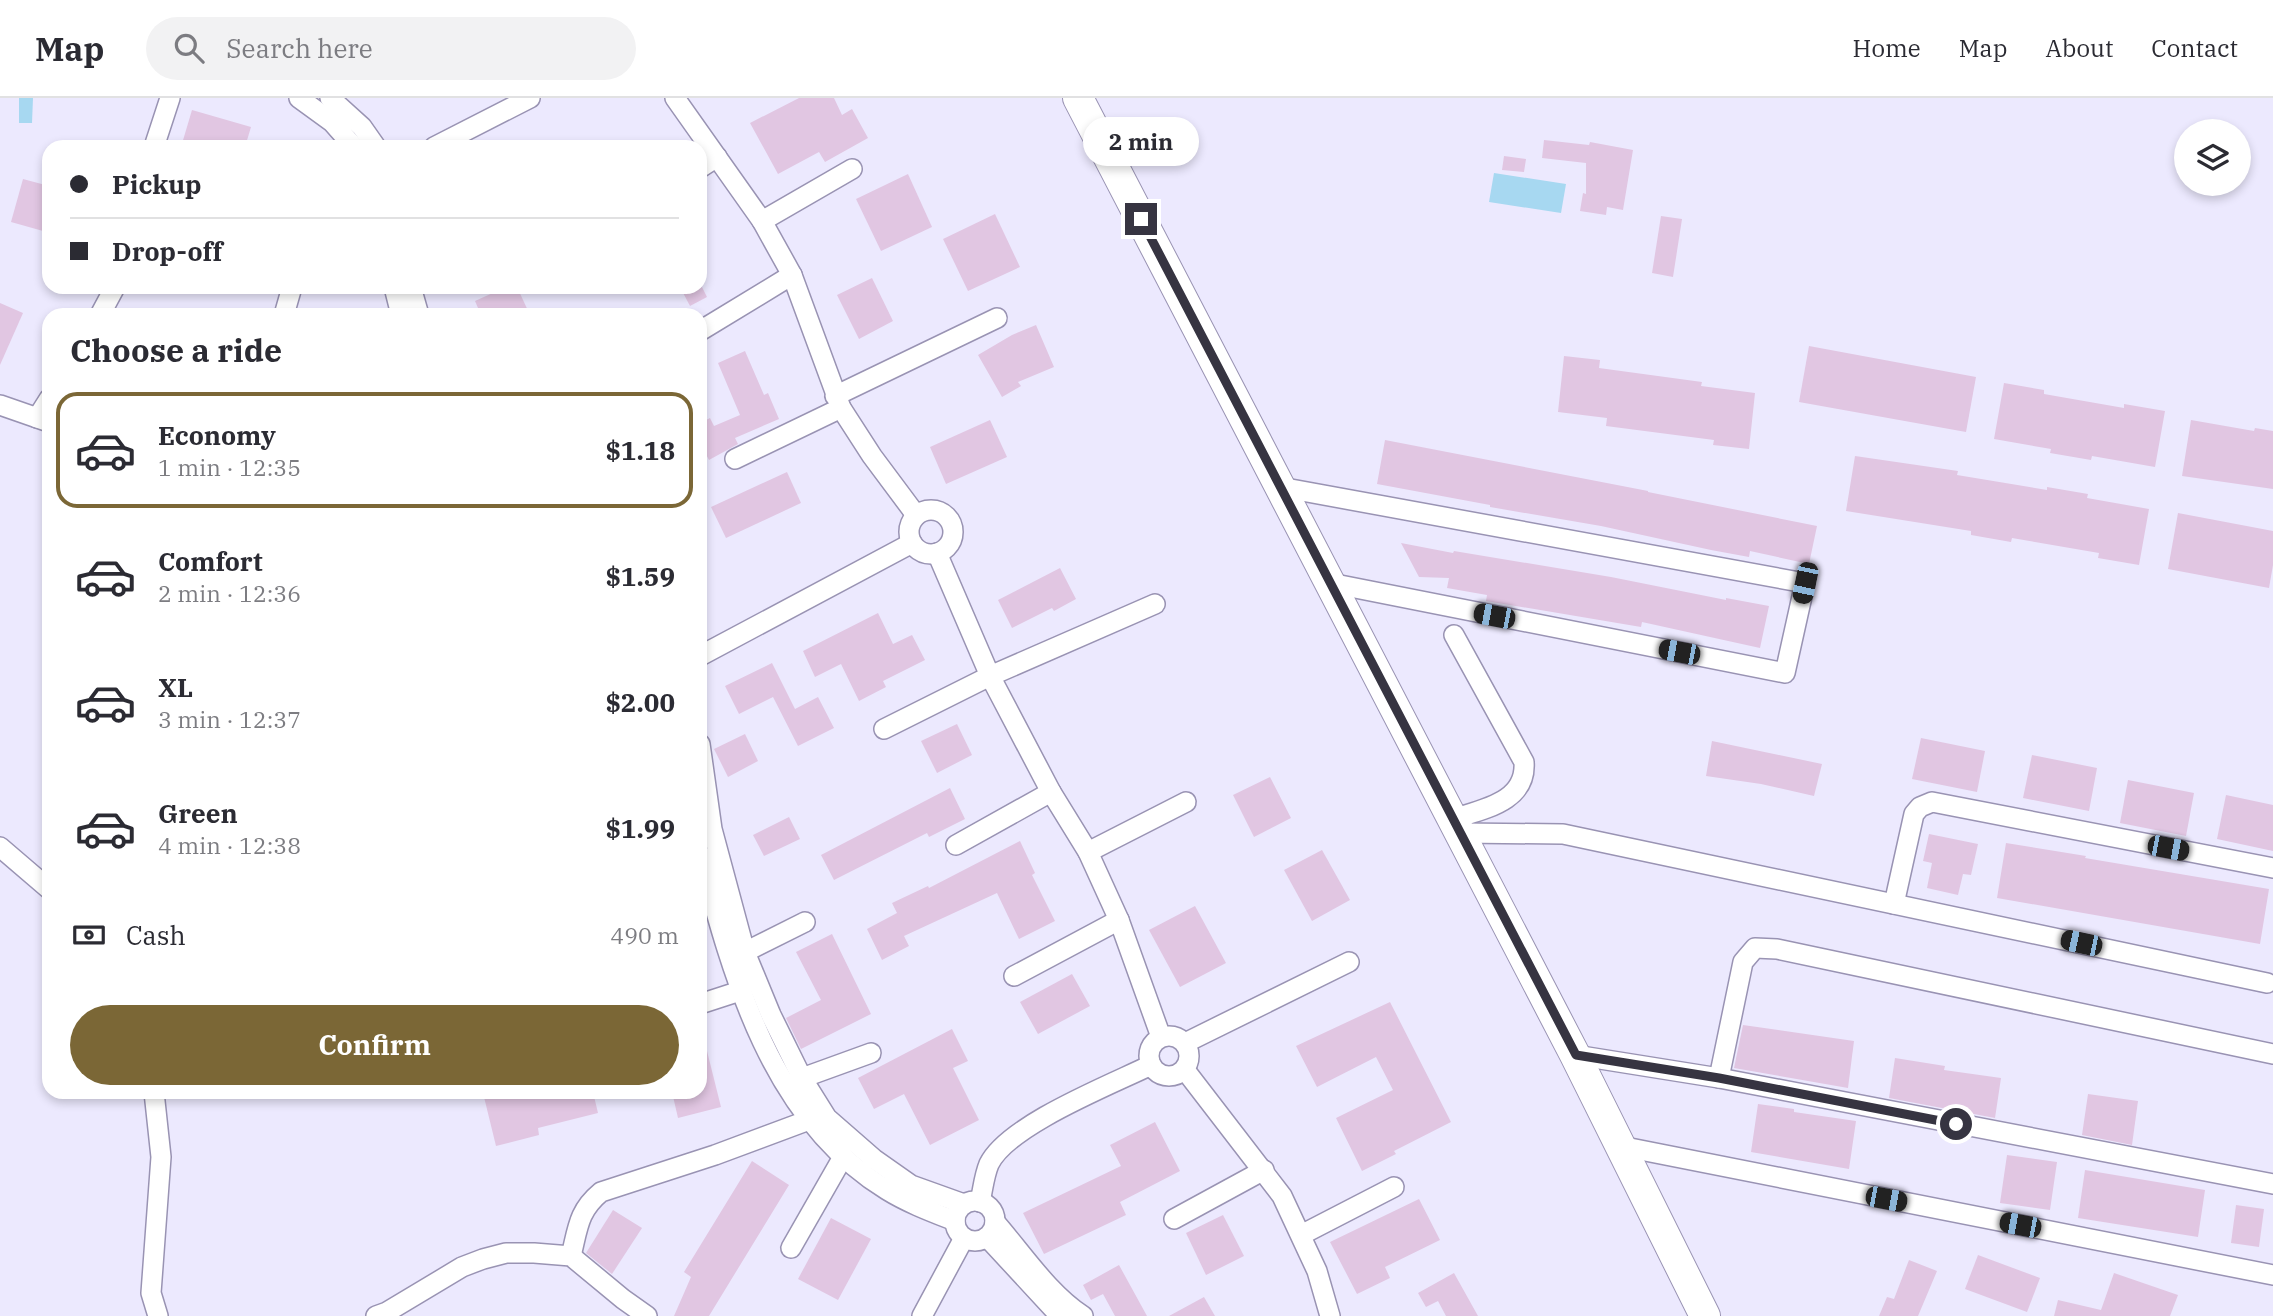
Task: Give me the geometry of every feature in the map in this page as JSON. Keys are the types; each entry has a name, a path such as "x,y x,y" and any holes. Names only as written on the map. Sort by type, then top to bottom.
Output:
{"main road":[{"path":"1078,98 1576,1055 1705,1316"}],"street":[{"path":"156,140 170,98"},
{"path":"299,98 332,122 348,140"},
{"path":"330,98 362,127 371,140"},
{"path":"448,140 530,98"},
{"path":"675,98 705,140"},
{"path":"707,143 762,221 792,275 838,402 872,456 916,515"},
{"path":"707,163 717,157"},
{"path":"762,221 852,169"},
{"path":"707,327 792,275"},
{"path":"735,459 997,318"},
{"path":"0,405 42,420"},
{"path":"1280,487 1805,583 1786,673 1330,583"},
{"path":"929,510 942,513 948,518 952,538 948,545 937,553 923,552 912,543 909,529 916,515 929,510"},
{"path":"707,652 912,543"},
{"path":"937,553 990,677 1051,792 1087,852 1119,920 1161,1037"},
{"path":"884,729 990,677 1155,604"},
{"path":"1454,635 1524,762 1520,786 1510,798 1456,826"},
{"path":"956,845 1051,792"},
{"path":"707,794 712,829 745,952 771,1015 802,1078 827,1118 874,1159 911,1185 966,1216 981,1240 991,1230 993,1211 966,1216 922,1208 886,1190 843,1157 808,1120 776,1066 740,991 707,880"},
{"path":"1087,852 1186,802"},
{"path":"1894,904 1914,814 1920,807 1932,802 2273,868"},
{"path":"1456,826 1563,834 2267,983"},
{"path":"0,847 42,883"},
{"path":"1014,976 1119,920"},
{"path":"745,952 805,922"},
{"path":"1719,1078 1743,962 1755,948 1777,948 2273,1054"},
{"path":"1185,1043 1349,962"},
{"path":"707,1002 740,991"},
{"path":"1161,1037 1175,1037 1185,1043 1189,1049 1189,1060 1185,1070 1168,1077 1156,1072 1151,1065 1149,1052 1152,1045 1161,1037"},
{"path":"802,1078 871,1053"},
{"path":"1576,1055 1719,1078 2273,1184"},
{"path":"922,1316 990,1164 1004,1144 1026,1127 1151,1065"},
{"path":"1185,1070 1282,1196 1317,1271 1331,1316"},
{"path":"155,1099 161,1157 151,1293 158,1316"},
{"path":"571,1256 582,1213 588,1202 601,1192 715,1155 808,1120"},
{"path":"1620,1146 2273,1275"},
{"path":"791,1248 843,1157"},
{"path":"1174,1219 1264,1170"},
{"path":"1301,1235 1394,1187"},
{"path":"991,1230 1060,1316"},
{"path":"991,1230 1083,1316"},
{"path":"376,1316 482,1259 525,1253 571,1256 622,1299 647,1316"}],"water":[{"path":"19,98 33,98 32,123 19,123"},
{"path":"1494,173 1566,184 1561,213 1489,202"}],"building":[{"path":"799,98 834,98 842,115 852,109 868,138 825,162 819,152 778,174 750,123"},
{"path":"192,110 251,127 247,140 183,140"},
{"path":"1544,140 1589,145 1590,142 1633,150 1623,210 1607,207 1606,215 1580,211 1583,193 1586,194 1586,163 1542,158"},
{"path":"1504,156 1526,159 1524,172 1502,170"},
{"path":"908,174 932,227 881,251 856,199"},
{"path":"23,179 42,184 42,231 11,222"},
{"path":"995,214 1020,267 968,291 943,239"},
{"path":"1661,216 1682,219 1673,277 1652,273"},
{"path":"872,278 893,321 859,339 837,295"},
{"path":"490,294 520,294 527,308 478,308 475,301"},
{"path":"684,294 706,294 707,297 690,306"},
{"path":"0,303 23,313 0,365"},
{"path":"1036,325 1054,367 1018,382 1021,386 1002,397 978,355 1012,335"},
{"path":"1809,346 1976,377 1966,432 1799,402"},
{"path":"745,351 764,395 768,393 779,419 735,438 738,444 709,460 707,420 710,418 714,426 740,415 718,363"},
{"path":"1564,356 1600,360 1599,368 1702,382 1701,386 1755,393 1749,449 1713,445 1714,440 1606,426 1607,418 1558,412"},
{"path":"2004,383 2044,390 2044,394 2124,408 2124,404 2165,411 2155,467 2092,456 2091,460 2050,453 2051,449 1994,439"},
{"path":"990,420 1007,457 946,484 930,447"},
{"path":"2191,420 2254,431 2255,428 2273,431 2273,489 2182,476"},
{"path":"1385,440 1817,526 1809,564 1750,551 1749,557 1711,550 1601,526 1377,484"},
{"path":"1855,456 1958,471 1957,475 2047,490 2047,487 2088,494 2087,498 2149,509 2139,565 2098,558 2099,553 2012,538 2011,542 1971,535 1971,531 1846,511"},
{"path":"787,472 801,503 726,538 711,507"},
{"path":"2178,513 2273,531 2273,565 2269,588 2168,569"},
{"path":"1401,543 1769,606 1760,648 1642,622 1641,627 1486,601 1487,595 1447,588 1449,578 1419,577"},
{"path":"1060,568 1076,599 1012,628 998,600"},
{"path":"878,613 893,644 912,635 925,660 883,681 886,687 859,701 841,664 815,677 803,651"},
{"path":"772,663 795,709 818,697 834,728 798,746 773,697 739,714 725,686"},
{"path":"957,724 972,755 937,773 921,741"},
{"path":"745,734 758,761 728,777 714,749"},
{"path":"1921,738 1985,751 1977,792 1912,779"},
{"path":"1712,741 1822,764 1814,796 1761,784 1706,776"},
{"path":"2032,755 2097,768 2089,811 2023,798"},
{"path":"1270,777 1291,818 1254,837 1233,795"},
{"path":"2128,780 2194,793 2186,836 2120,823"},
{"path":"950,788 965,819 929,837 927,833 834,880 821,855"},
{"path":"2226,795 2273,805 2273,851 2217,839"},
{"path":"789,817 800,839 764,856 753,835"},
{"path":"1929,834 1978,844 1971,875 1963,874 1958,895 1927,888 1932,863 1923,861"},
{"path":"1020,841 1035,873 1032,875 1055,921 1019,939 997,893 904,936 909,946 882,960 867,929 897,913 892,903 928,886 929,888"},
{"path":"2006,843 2269,889 2260,944 1997,898"},
{"path":"1322,850 1350,900 1312,921 1284,870"},
{"path":"1195,906 1226,963 1180,987 1149,930"},
{"path":"832,934 871,1014 801,1049 786,1018 821,1000 796,952"},
{"path":"1072,974 1090,1006 1038,1034 1020,1002"},
{"path":"1390,1002 1451,1122 1362,1171 1336,1118 1393,1090 1376,1057 1317,1087 1296,1046"},
{"path":"1743,1025 1854,1041 1848,1088 1734,1068"},
{"path":"952,1029 968,1061 953,1068 979,1120 930,1145 904,1094 874,1109 858,1078"},
{"path":"707,1051 721,1107 678,1118 674,1099 707,1099"},
{"path":"1895,1058 1945,1066 1944,1070 2001,1078 1995,1118 1889,1098"},
{"path":"2088,1094 2138,1101 2132,1145 2082,1135"},
{"path":"484,1099 595,1099 598,1113 538,1128 539,1135 496,1146"},
{"path":"1758,1104 1856,1121 1849,1169 1751,1152"},
{"path":"1155,1122 1180,1171 1120,1202 1126,1215 1044,1254 1023,1213 1121,1166 1110,1145"},
{"path":"2007,1155 2057,1162 2050,1210 2000,1203"},
{"path":"752,1161 789,1185 709,1316 674,1316 691,1277 684,1272"},
{"path":"2085,1170 2205,1190 2198,1237 2078,1218"},
{"path":"1419,1199 1440,1240 1385,1267 1390,1278 1357,1294 1330,1242"},
{"path":"2236,1205 2264,1209 2259,1247 2231,1243"},
{"path":"613,1210 642,1228 612,1274 586,1253"},
{"path":"1223,1215 1244,1256 1206,1275 1186,1233"},
{"path":"831,1218 871,1239 838,1300 798,1279"},
{"path":"1978,1255 2040,1278 2027,1312 1965,1289"},
{"path":"1909,1260 1937,1271 1918,1316 1879,1316 1887,1297 1894,1299"},
{"path":"1119,1265 1147,1316 1115,1316 1103,1294 1091,1300 1083,1285"},
{"path":"1454,1273 1478,1316 1446,1316 1438,1301 1426,1307 1418,1293"},
{"path":"2114,1273 2178,1295 2170,1316 2054,1316 2058,1300 2101,1310"},
{"path":"1204,1297 1215,1316 1169,1316"}],"route":[{"path":"1141,219 1576,1055 1719,1078 1956,1124"}]}
